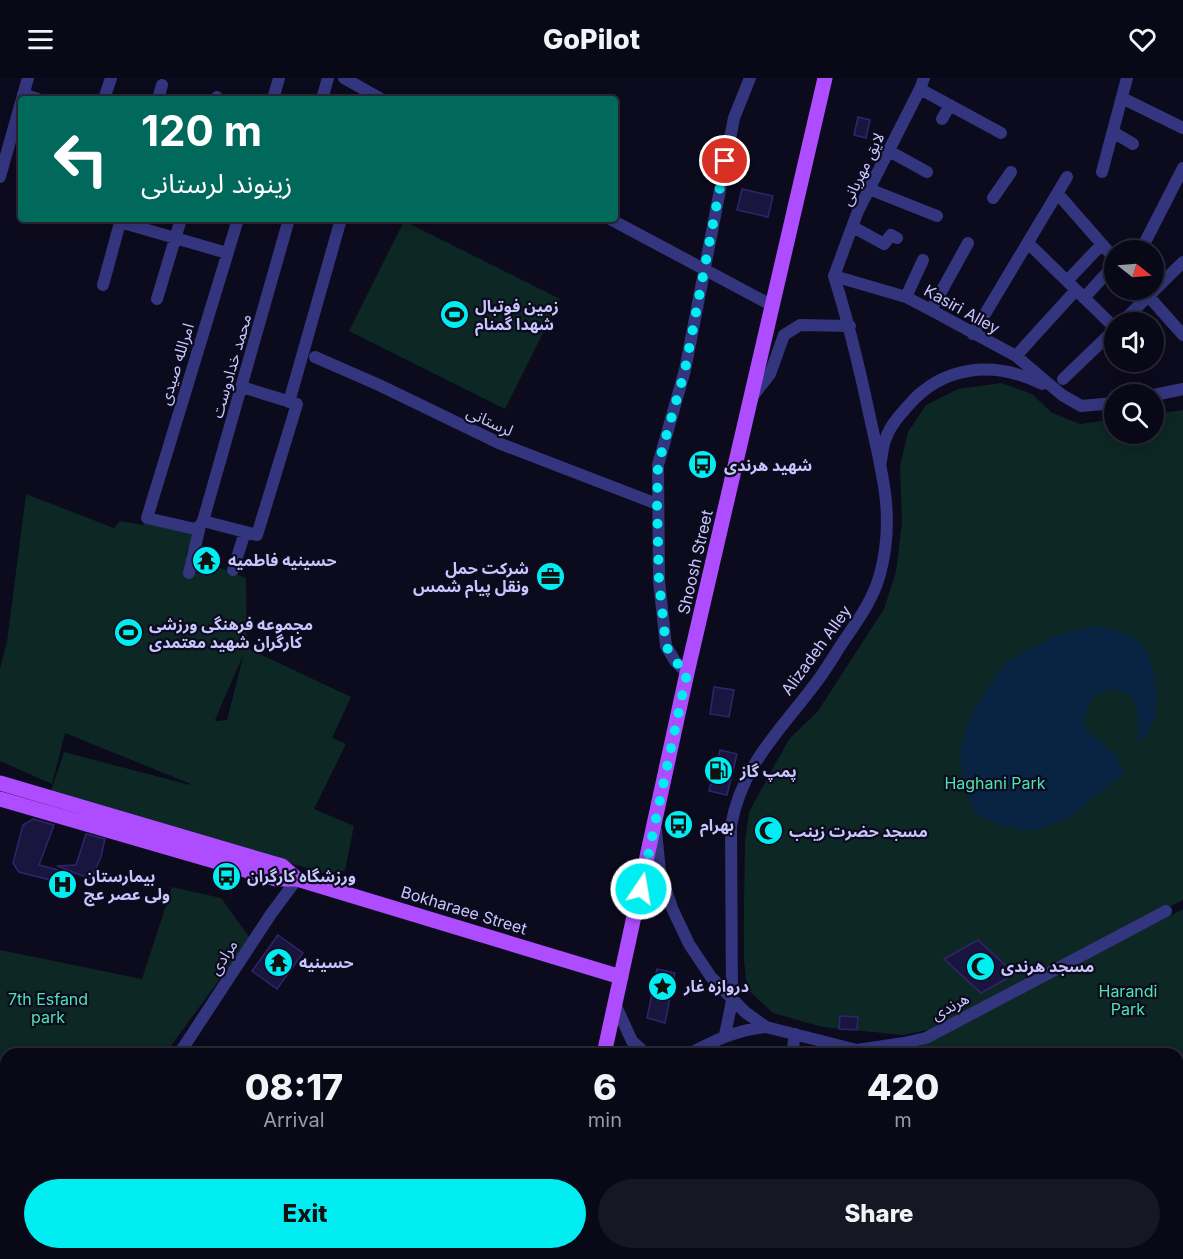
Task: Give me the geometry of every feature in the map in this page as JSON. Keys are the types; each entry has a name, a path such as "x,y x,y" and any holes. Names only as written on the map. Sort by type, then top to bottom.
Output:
{"main road":[{"name":"Shoosh Street","path":"605,1048 687,673 825,78"},
{"name":"Bokharaee Street","path":"0,783 282,866 297,879"},
{"name":"Bokharaee Street","path":"0,799 276,879 297,879 621,977"}],"street":[{"path":"23,96 28,78"},
{"path":"106,96 111,78"},
{"path":"274,96 279,78"},
{"path":"323,96 328,78"},
{"path":"344,78 373,96"},
{"path":"687,673 675,661 666,646 659,581 658,465 685,370 734,118 750,78"},
{"path":"1102,172 1127,78"},
{"path":"922,83 950,105 1001,133"},
{"name":"لایق مهربانی","path":"834,276 869,189 922,83"},
{"path":"159,96 162,85"},
{"path":"1122,98 1183,128"},
{"path":"942,119 950,105"},
{"path":"0,177 18,112"},
{"path":"1113,132 1133,144"},
{"path":"889,151 927,172"},
{"path":"1146,240 1183,168"},
{"path":"993,198 1011,172"},
{"path":"973,334 1067,177"},
{"path":"869,189 937,216"},
{"path":"1058,194 1104,246"},
{"path":"103,285 119,222"},
{"path":"126,222 227,253"},
{"path":"157,299 180,222"},
{"name":"امرالله صیدی","path":"202,524 195,529 147,518 237,222"},
{"name":"محمد خدادوست","path":"189,573 288,222"},
{"path":"289,402 340,222"},
{"path":"616,222 773,306"},
{"path":"853,226 884,244 891,235 897,238"},
{"path":"931,310 968,243"},
{"path":"1028,243 1104,318"},
{"path":"1067,281 1102,244"},
{"path":"906,297 923,260"},
{"path":"1164,277 1183,262"},
{"path":"1016,356 1104,274"},
{"name":"Kasiri Alley","path":"834,276 906,297 931,310 1016,356 1062,395"},
{"name":"Alizadeh Alley","path":"725,1035 732,1000 730,840 732,815 755,760 859,622 876,586 888,527 888,502 850,326 834,276"},
{"path":"1130,312 1139,300"},
{"path":"1152,300 1183,335"},
{"path":"752,397 770,374 784,335 800,325 850,326"},
{"path":"1063,379 1104,338"},
{"name":"لرستانی","path":"315,357 501,444 657,504"},
{"path":"880,465 886,437 902,413 926,389 953,374 986,368 1000,370 1032,379 1081,406 1104,405"},
{"path":"233,570 251,534 297,404 242,387"},
{"path":"1164,393 1183,389"},
{"path":"202,524 251,534"},
{"name":"هرندی","path":"655,823 660,872 672,908 689,944 711,977 732,1000 766,1027"},
{"name":"مرادی","path":"183,1048 271,914 297,879"},
{"name":"هرندی","path":"879,1048 926,1038 1166,911"},
{"path":"615,1004 632,1041 640,1048"},
{"name":"هرندی","path":"700,1048 725,1035 746,1029 766,1027 846,1048"},
{"path":"793,1048 795,1034"}],"green space":[{"name":"زمین فوتبال شهدا گمنام","path":"404,222 560,299 505,409 349,331"},
{"name":"Haghani Park","path":"1001,383 1032,394 1052,413 1080,424 1104,420 1104,444 1164,444 1164,413 1183,410 1183,900 1027,977 937,1028 903,1035 822,1027 773,1013 747,989 744,960 744,902 745,842 749,812 789,739 818,711 884,609 896,572 902,522 900,466 908,432 926,405 958,389"},
{"name":"مجموعه فرهنگی ورزشی کارگران شهید معتمدی","path":"26,494 114,528 120,521 143,525 144,521 195,533 186,555 246,578 247,648 351,697 332,738 346,744 314,809 354,826 345,870 333,876 51,791 64,752 191,784 65,733 52,784 0,761 0,668 7,642","holes":["244,653 227,720 215,720"]},
{"name":"7th Esfand park","path":"172,887 221,898 250,938 169,1048 0,1048 0,950 142,979"},
{"name":"Harandi Park","path":"1183,909 1183,1048 914,1048"}],"water":[{"path":"1095,626 1115,630 1134,638 1149,657 1156,698 1152,724 1147,734 1138,741 1138,718 1131,696 1115,689 1096,694 1087,708 1084,729 1103,743 1113,754 1123,774 1070,817 1041,829 1020,830 993,823 975,812 964,791 960,754 969,719 1008,661 1057,635"}],"building":[{"path":"858,117 870,120 866,138 854,135"},
{"path":"742,189 773,196 768,217 737,210"},
{"name":"حسینیه فاطمیه","path":"203,551 218,555 214,569 199,565"},
{"path":"714,687 734,690 729,717 710,714"},
{"path":"720,750 737,754 727,795 709,791"},
{"path":"33,819 54,825 39,865 73,874 70,885 19,872 13,863 23,825"},
{"path":"86,834 105,839 101,857 91,879 57,866 76,865"},
{"name":"حسینیه","path":"278,935 303,953 277,989 252,971"},
{"name":"مسجد هرندی","path":"978,940 1015,974 981,993 944,959"},
{"path":"657,969 675,973 665,1023 647,1018"},
{"path":"840,1016 858,1017 857,1030 839,1029"}],"place":[{"name":"زمین فوتبال شهدا گمنام","path":"454,315"},
{"name":"شهید هرندی","path":"703,465"},
{"name":"حسینیه فاطمیه","path":"207,560"},
{"name":"شرکت حمل ونقل پیام شمس","path":"550,577"},
{"name":"مجموعه فرهنگی ورزشی کارگران شهید معتمدی","path":"128,633"},
{"name":"پمپ گاز","path":"719,771"},
{"name":"بهرام","path":"679,825"},
{"name":"مسجد حضرت زینب","path":"768,831"},
{"name":"ورزشگاه کارگران","path":"226,876"},
{"name":"بیمارستان ولی عصر عج","path":"63,885"},
{"name":"حسینیه","path":"278,962"},
{"name":"مسجد هرندی","path":"980,966"},
{"name":"دروازه غار","path":"663,986"}],"route":[{"path":"641,889 687,673 675,661 666,646 659,581 658,465 685,370 725,161"}]}
